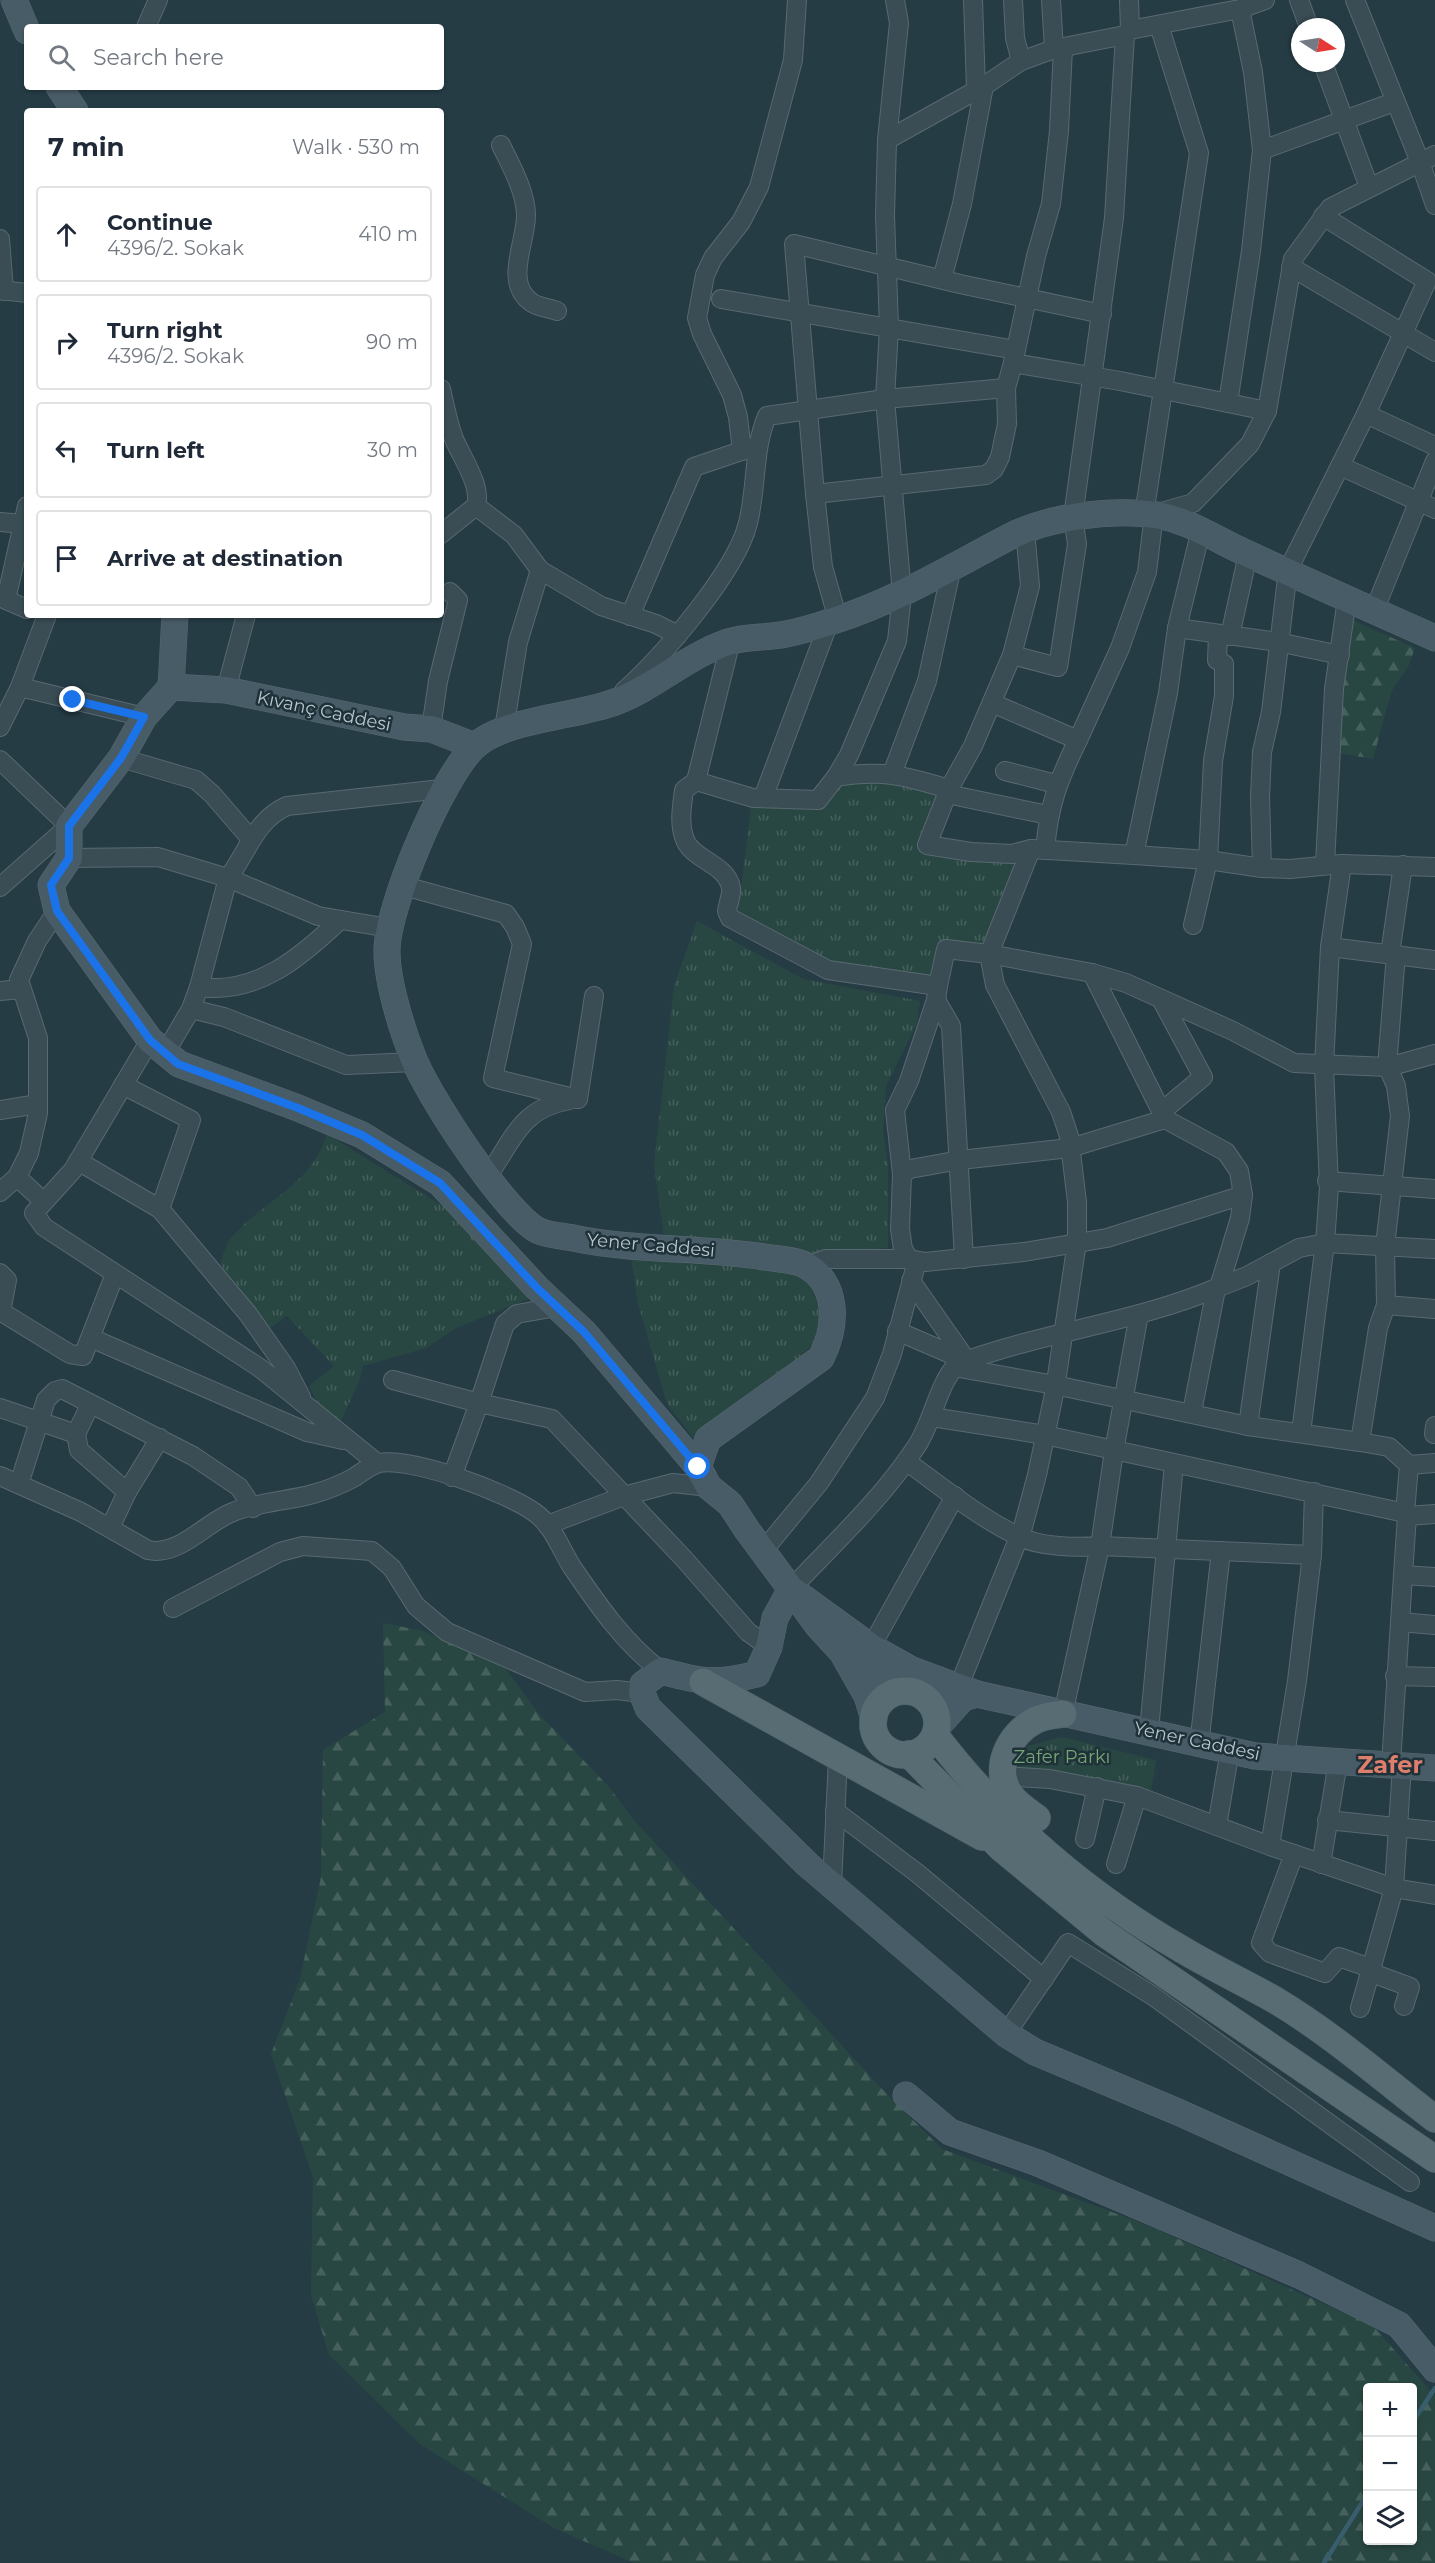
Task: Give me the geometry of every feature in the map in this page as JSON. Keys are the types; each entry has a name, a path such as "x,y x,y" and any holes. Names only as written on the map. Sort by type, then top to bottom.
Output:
{"main road":[{"path":"703,1682 932,1812 1002,1848"},
{"path":"936,1731 925,1748 909,1754 893,1752 886,1748 876,1735 874,1719 880,1703 886,1697 901,1691 914,1693 935,1710 936,1731 967,1777 1005,1815 1087,1885 1181,1950 1276,2001"},
{"path":"1063,1714 1039,1718 1014,1737 1004,1755 1002,1776 1012,1797 1130,1896 1192,1937 1276,2001 1336,2042 1435,2119"},
{"path":"909,1754 1002,1848 1104,1933 1435,2159"},
{"path":"1404,2136 1435,2168"}],"street":[{"path":"147,24 158,0"},
{"path":"609,705 678,635 741,546 756,485 759,456 749,448 732,395 702,334 697,318 705,275 713,258 741,222 759,187 793,60 797,0"},
{"path":"696,781 723,791 763,798 818,800 849,755 897,641 902,594 885,399 889,327 886,266 887,141 899,23 895,0"},
{"path":"942,279 962,204 980,88 973,0"},
{"path":"1013,0 1016,38 1021,62"},
{"path":"815,494 986,475 994,469 1000,457 1007,424 1006,388 1026,296 1051,204 1059,131 1058,48 1050,0"},
{"path":"1012,655 1058,667 1077,544 1073,517 1114,218 1129,0"},
{"path":"887,141 1021,62 1058,48 1159,25 1202,7 1240,9 1265,0"},
{"path":"1299,0 1306,18"},
{"path":"1355,0 1394,102 1428,158 1435,205"},
{"path":"1228,403 1251,251 1262,150 1253,72 1240,9"},
{"path":"936,1731 966,1693 1019,1537 1037,1475 1055,1385 1077,1242 1077,1202 1070,1148 1061,1112 995,985 989,954 1038,850 1056,784 1120,648 1147,572 1149,515 1164,390 1199,153 1159,25"},
{"path":"1326,72 1369,187"},
{"path":"61,90 73,108"},
{"path":"1262,150 1394,102"},
{"path":"501,145 514,172 526,211 526,229 517,269 521,292 531,303 557,311"},
{"path":"1149,515 1192,503 1250,444 1267,411 1293,259 1323,216 1330,208 1428,158"},
{"path":"1262,868 1260,796 1262,752 1271,712 1288,570 1366,414 1401,334 1433,279 1323,216"},
{"path":"0,239 2,290 24,292"},
{"path":"763,798 833,621 823,567 815,494 794,244 1102,314"},
{"path":"1291,267 1435,352"},
{"path":"722,299 799,314 889,327 1093,376 1267,411"},
{"path":"630,616 694,467 749,448 767,416 885,399 1006,388"},
{"path":"444,400 454,438 474,484 478,500 476,506 444,532"},
{"path":"1366,414 1435,446"},
{"path":"1374,611 1435,461"},
{"path":"1340,466 1435,508"},
{"path":"476,506 514,535 540,570 601,606 656,624 678,635"},
{"path":"0,522 24,515"},
{"path":"475,746 504,729 609,705 641,692 669,671 731,640 788,634 833,621 902,594 1025,529 1073,517 1149,515 1186,522 1248,554 1435,638"},
{"path":"24,519 6,600 24,608"},
{"path":"1025,529 1030,586 1012,655 992,703 948,792 927,845 971,852 1012,854 1038,850 1208,860 1262,868 1290,869 1333,864 1435,867"},
{"path":"1134,855 1168,693 1177,628 1201,530"},
{"path":"1193,926 1208,860 1213,760 1224,696 1224,664 1217,660 1248,554"},
{"path":"892,774 927,681 952,566"},
{"path":"504,729 518,642 540,570"},
{"path":"430,729 438,681 458,600 450,592"},
{"path":"1301,1433 1325,1243 1329,1187 1324,1066 1333,864 1332,712 1347,599"},
{"path":"0,727 20,687 44,618"},
{"path":"0,887 69,826 121,758 144,717 171,687 175,618"},
{"path":"226,690 245,618"},
{"path":"1177,628 1278,642 1340,655"},
{"path":"731,640 696,781 684,790 681,813 684,839 693,851 719,869 730,883 732,890 727,910 730,918 828,970 937,993"},
{"path":"20,687 144,717"},
{"name":"Kıvanç Caddesi","path":"171,687 226,690 404,727 430,729 475,746"},
{"path":"992,703 1078,740"},
{"name":"Yener Caddesi","path":"475,746 442,789 389,928 387,956 402,1027 428,1088 512,1211 540,1232 610,1245 739,1252 797,1262 807,1266"},
{"path":"121,758 196,780 212,794 250,838"},
{"path":"0,760 69,826 69,858 51,885 57,911 158,1046"},
{"path":"1005,771 1056,784"},
{"path":"836,777 873,772 892,774 948,792 1048,814"},
{"path":"377,1463 348,1442 260,1368 44,1227 34,1213 73,1170 123,1085 191,1010 228,878 242,859 250,838 266,819 287,806 442,789"},
{"path":"69,858 158,857 228,878 318,916 389,928"},
{"path":"1360,1442 1378,1328 1386,1305 1385,1246 1390,1185 1399,1139 1400,1116 1396,1086 1388,1067 1393,954 1403,865"},
{"path":"404,886 506,914 515,927 522,944 493,1078 578,1099"},
{"path":"0,1192 17,1177 29,1153 38,1104 38,1038 19,980 57,911"},
{"path":"199,987 219,990 259,980 302,955 340,920"},
{"path":"1330,947 1435,960"},
{"path":"913,1260 903,1250 900,1229 902,1174 895,1110 909,1081 937,993 946,949 989,954 1092,973 1126,983 1233,1031 1294,1063 1388,1067 1435,1054"},
{"path":"1092,973 1163,1116 1226,1152 1239,1171 1243,1195 1240,1218 1217,1288 1192,1412"},
{"path":"0,991 21,989"},
{"path":"937,993 951,1026 964,1258"},
{"path":"578,1099 594,996"},
{"path":"902,1174 910,1169 960,1160 1070,1148 1163,1116 1203,1077 1161,999"},
{"path":"191,1010 224,1017 346,1065 415,1062"},
{"name":"Yener Caddesi","path":"158,1046 178,1064 298,1108 362,1135 440,1183 556,1307 584,1332 703,1477 730,1504 818,1626 842,1652 867,1696 874,1719"},
{"path":"123,1085 191,1120 160,1209"},
{"path":"487,1177 519,1125 550,1103 578,1099"},
{"path":"0,1110 38,1104"},
{"path":"78,1161 160,1209 248,1314 286,1368 305,1404"},
{"path":"17,1177 44,1202"},
{"path":"1327,1181 1435,1189"},
{"path":"547,1525 624,1496 703,1477 708,1439 821,1358 829,1343 834,1321 825,1283 807,1266 826,1259 913,1260 1024,1252 1107,1238 1243,1195"},
{"path":"753,1711 757,1674 769,1647 775,1618 791,1589 866,1511 906,1461 932,1418 949,1373 961,1364 1064,1332 1139,1314 1217,1288 1299,1248 1325,1243 1435,1249"},
{"path":"763,1551 819,1483 875,1398 911,1281 913,1260"},
{"path":"1248,1426 1271,1263"},
{"path":"0,1273 7,1280 1,1312 70,1354 83,1356 115,1274"},
{"path":"911,1281 961,1364"},
{"path":"1386,1305 1435,1309"},
{"path":"452,1477 505,1324 517,1314 556,1307"},
{"path":"1063,1714 1100,1545 1114,1451 1139,1314"},
{"path":"897,1331 961,1364 1192,1412 1248,1426 1389,1447 1409,1465 1435,1463"},
{"path":"91,1338 307,1431 348,1442"},
{"path":"393,1380 479,1403 552,1419 748,1632 769,1647"},
{"path":"19,1484 46,1400 55,1391 62,1389 193,1456 239,1487 253,1508"},
{"path":"90,1405 76,1434 79,1450 128,1492"},
{"path":"0,1408 76,1434"},
{"path":"932,1418 1046,1435 1406,1514 1435,1514"},
{"path":"110,1528 160,1438"},
{"path":"906,1461 955,1497 1019,1537 1075,1548 1100,1545 1312,1555"},
{"path":"0,1476 110,1528 148,1550 165,1551 233,1512 333,1488 377,1463 398,1463 452,1477 502,1493 535,1513 547,1525 571,1565 614,1627 643,1657 661,1671 703,1682 733,1680 757,1674"},
{"path":"1149,1730 1174,1464"},
{"path":"1360,2008 1394,1888 1397,1827 1395,1676 1409,1465"},
{"path":"1270,1846 1297,1681 1312,1555 1314,1492"},
{"path":"871,1647 955,1497"},
{"path":"173,1608 280,1552 303,1546 372,1551 392,1568 416,1606 447,1632 585,1692 617,1690 642,1693"},
{"path":"1199,1745 1221,1551"},
{"path":"1403,1575 1435,1577"},
{"path":"791,1589 871,1647 912,1670 966,1693"},
{"path":"1400,1622 1435,1625"},
{"name":"Yener Caddesi","path":"842,1652 877,1675 914,1693 966,1693 1149,1730 1199,1745 1255,1755 1435,1768"},
{"path":"661,1671 643,1683 642,1693 648,1708 808,1865 1006,2034 1035,2052 1168,2108 1435,2228"},
{"path":"1395,1676 1435,1677"},
{"path":"1217,1826 1230,1750"},
{"path":"832,1885 838,1757"},
{"path":"1321,1864 1338,1762"},
{"path":"1002,1776 1050,1779 1137,1796 1321,1864 1394,1888 1435,1895"},
{"path":"1085,1839 1096,1787"},
{"path":"1116,1864 1137,1796"},
{"path":"836,1811 917,1873 1044,1979"},
{"path":"1327,1820 1435,1831"},
{"path":"1294,1854 1261,1943 1270,1953 1326,1973 1340,1957 1410,1987 1404,2006"},
{"path":"1006,2034 1068,1943 1153,1996 1410,2182"},
{"path":"906,2095 950,2133 1038,2163 1299,2275 1399,2325 1435,2369"}],"green space":[{"path":"1350,619 1415,648 1409,665 1391,692 1373,759 1333,752"},
{"path":"887,781 938,792 926,845 1025,851 986,949 940,943 935,981 829,966 738,914 752,798 818,806 838,783"},
{"path":"697,921 803,979 920,1001 917,1023 886,1086 883,1129 888,1165 888,1248 813,1254 741,1241 664,1235 654,1165 674,986"},
{"path":"327,1134 447,1209 530,1298 456,1328 426,1348 363,1366 359,1382 336,1431 309,1386 334,1366 287,1316 268,1329 220,1264 231,1238 299,1179 320,1152"},
{"path":"630,1250 798,1269 817,1294 819,1319 817,1341 699,1445 667,1404 638,1304"},
{"path":"383,1623 423,1631 505,1668 539,1714 610,1788 633,1819 880,2087 942,2149 1147,2225 1373,2326 1435,2396 1435,2563 634,2563 554,2528 420,2444 329,2355 311,2295 313,2177 271,2054 300,1979 321,1877 323,1750 385,1712"},
{"name":"Zafer Parkı","path":"1061,1737 1156,1760 1151,1791 1009,1768 1028,1746"}],"waterway":[{"path":"1417,2415 1435,2388"},
{"path":"1324,2563 1363,2501"}],"district":[{"name":"Zafer","path":"1390,1764"}],"route":[{"path":"73,700 144,717 121,758 69,826 69,858 51,885 57,911 150,1040 178,1064 298,1108 362,1135 440,1183 537,1288 584,1332 654,1412 698,1467"}]}
